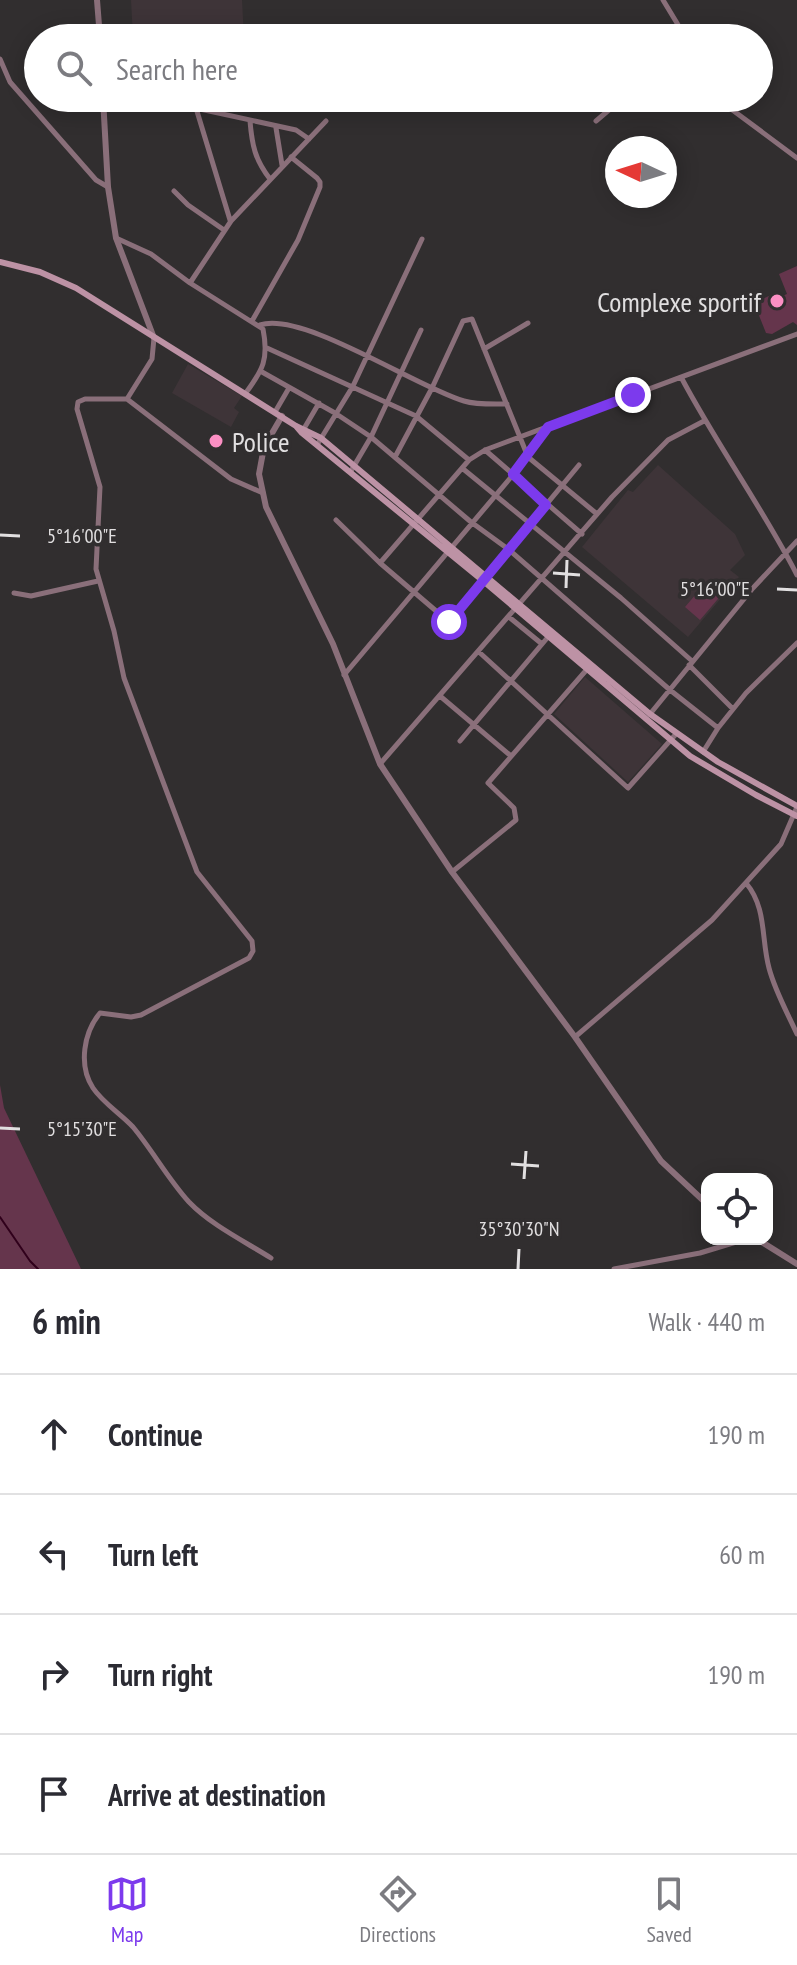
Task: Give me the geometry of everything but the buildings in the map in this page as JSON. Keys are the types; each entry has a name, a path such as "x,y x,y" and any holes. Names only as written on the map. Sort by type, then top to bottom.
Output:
{"main road":[{"path":"0,262 40,272 76,288 319,441 706,767 796,811"},
{"path":"518,606 548,637 650,714 673,737 703,752 796,811"}],"street":[{"path":"97,0 99,24"},
{"path":"663,0 678,24"},
{"path":"0,59 10,82 24,98"},
{"path":"36,112 96,180 108,187"},
{"path":"104,112 108,187 116,238 154,338 152,359 127,399"},
{"path":"197,112 231,221"},
{"path":"213,112 296,130 309,139"},
{"path":"596,121 607,112"},
{"path":"735,112 797,158"},
{"path":"250,121 252,150 270,179"},
{"path":"190,283 231,221 326,121"},
{"path":"276,127 283,166"},
{"path":"252,321 298,240 320,187 317,178 291,157"},
{"path":"174,191 188,205 224,230"},
{"path":"116,238 151,254 190,283 260,325 267,348 262,372 245,394"},
{"path":"319,441 353,386 422,239"},
{"path":"395,457 463,321 472,319 528,457 597,514"},
{"path":"260,325 277,322 323,337 467,402 507,404"},
{"path":"484,349 528,323"},
{"path":"353,468 371,437 421,330"},
{"path":"380,563 469,460 485,450 797,334"},
{"path":"267,348 416,416 469,460"},
{"path":"262,372 319,403 371,437 718,728"},
{"path":"681,377 797,575"},
{"path":"275,412 289,388"},
{"path":"263,493 231,479 127,399 85,399 78,402 77,409 100,487 96,569 124,678 197,872 252,941 253,951 249,958 141,1015 131,1017 100,1013 92,1023 87,1038 87,1070 93,1088 132,1126 189,1202 271,1258"},
{"path":"303,431 319,403"},
{"path":"282,416 264,447 259,474 263,493 280,539 309,592 380,764 452,872 575,1037 661,1161 701,1198"},
{"path":"380,764 597,514 668,440 704,421"},
{"path":"344,675 528,457 548,427"},
{"path":"485,450 582,534"},
{"path":"336,520 380,563 449,622 579,465"},
{"path":"462,468 621,598 691,663 733,709"},
{"path":"650,714 797,541"},
{"path":"14,593 31,596 98,581"},
{"path":"509,617 542,644"},
{"path":"460,741 548,637"},
{"path":"703,752 746,693 797,643"},
{"path":"479,652 628,788 673,737"},
{"path":"452,872 516,820 514,808 488,783 590,667"},
{"path":"440,696 511,756"},
{"path":"575,1037 712,920 781,844 796,811"},
{"path":"746,883 761,910 768,965 797,1034"},
{"path":"614,1269 726,1245"},
{"path":"767,1245 797,1264"}],"shaded area":[{"path":"131,0 242,0 243,24 132,24"},
{"name":"Complexe sportif","path":"797,266 797,325 793,322 772,334 766,333 754,303 773,294 775,299 787,294 779,274"},
{"path":"188,364 242,396 234,408 239,412 231,427 172,393"},
{"path":"658,465 735,534 745,555 730,570 739,577 688,637 582,547 628,490 633,492"},
{"path":"708,580 723,593 700,620 685,607"},
{"path":"585,677 662,744 628,782 554,714"},
{"path":"0,1085 4,1108 81,1269 0,1269"}],"waterway":[{"path":"0,1217 38,1269"}],"place":[{"name":"Complexe sportif","path":"777,301"},
{"name":"Police","path":"216,441"}],"route":[{"path":"449,622 546,505 513,474 548,427 633,395"}]}
